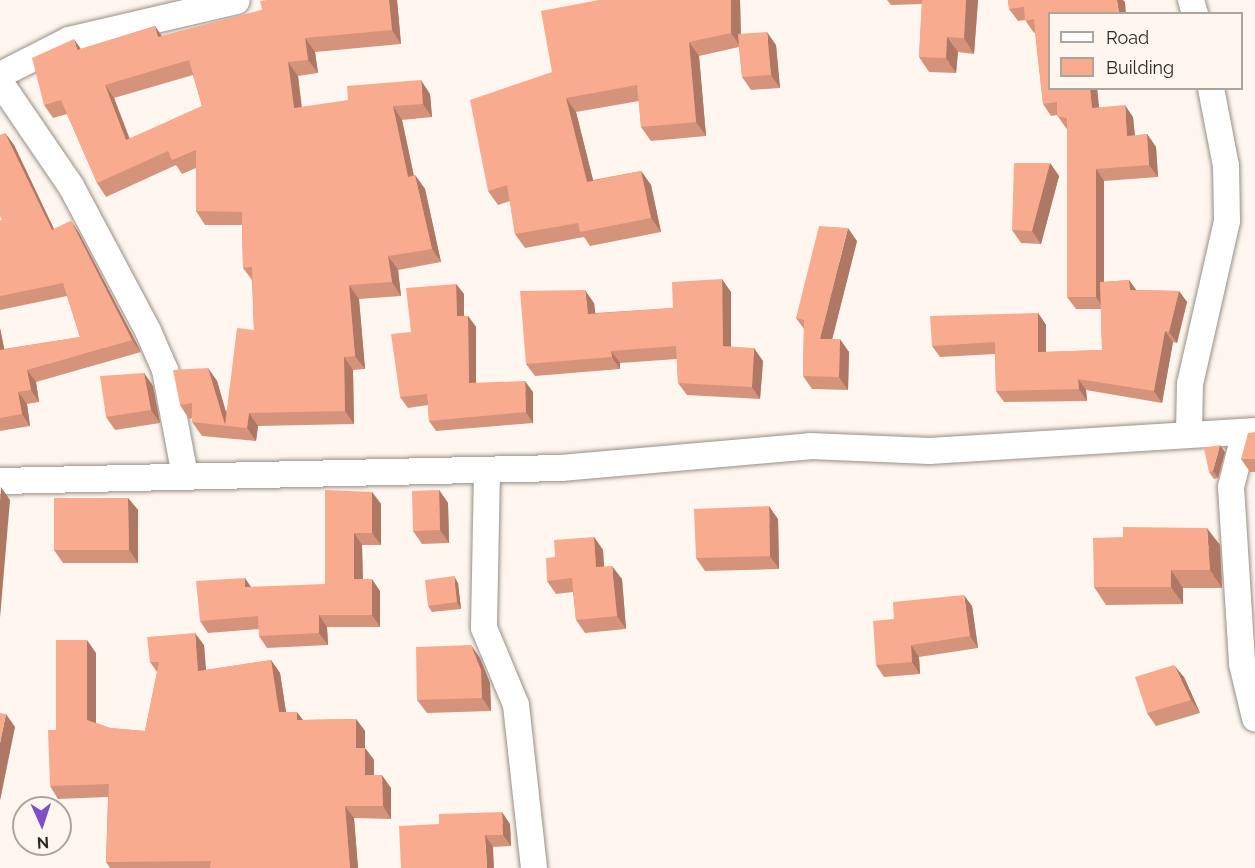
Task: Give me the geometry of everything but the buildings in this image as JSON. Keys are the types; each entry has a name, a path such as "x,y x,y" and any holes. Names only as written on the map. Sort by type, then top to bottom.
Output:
{"street":[{"path":"0,75 69,40 237,2"},
{"path":"0,81 71,186 148,331 165,370 185,476"},
{"path":"1189,434 1190,384 1227,221 1226,166 1211,90"},
{"path":"0,481 487,470 810,446 930,451 1250,432 1231,487 1242,664 1255,718"},
{"path":"487,470 484,628 516,705 533,866"}]}
